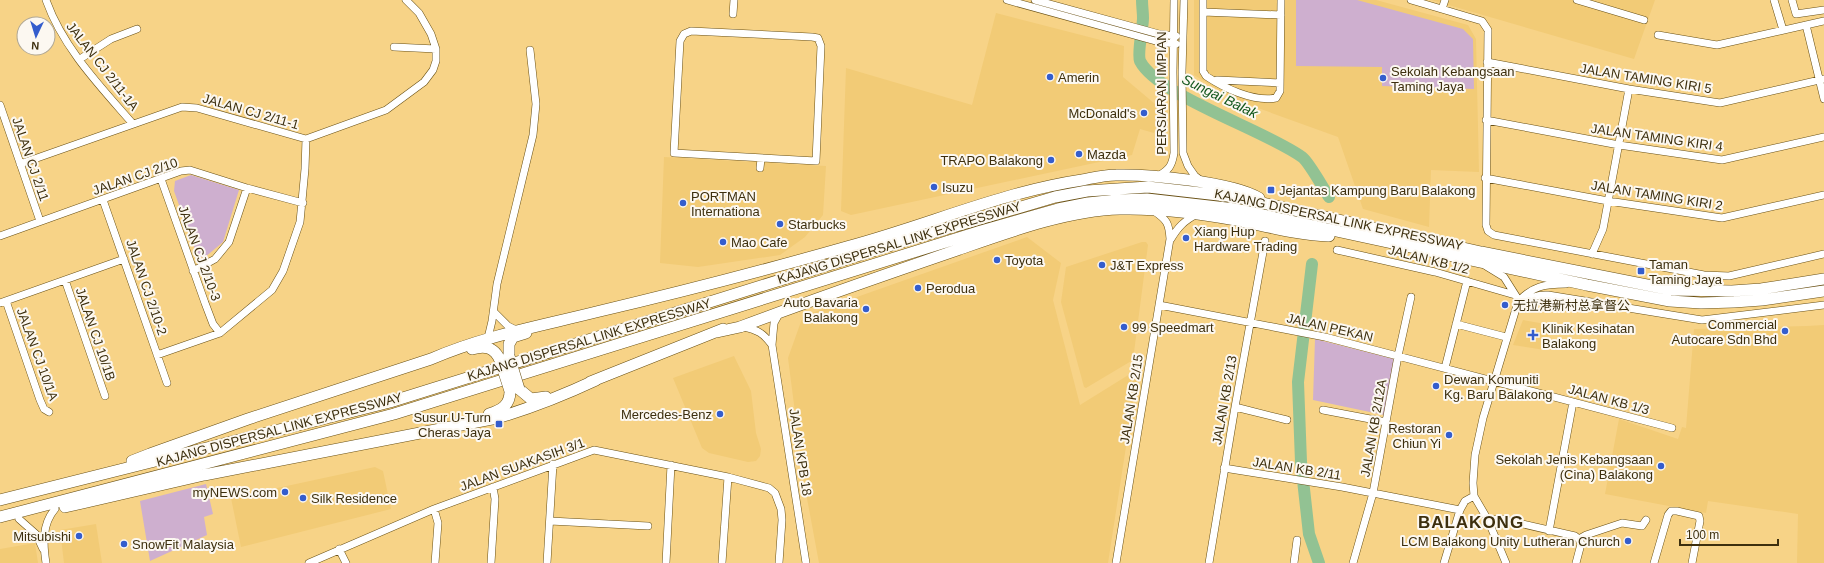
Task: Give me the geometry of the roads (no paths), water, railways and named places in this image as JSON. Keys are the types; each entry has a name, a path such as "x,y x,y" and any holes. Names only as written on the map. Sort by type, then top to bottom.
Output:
{"highway":[{"path":"431,359 452,350 516,330 596,312 853,246 989,202 1051,184 1115,175 1155,177 1234,187 1253,194 1270,204"},
{"name":"KAJANG DISPERSAL LINK EXPRESSWAY","path":"0,500 390,402 908,240 1055,197 1087,190 1148,187 1236,198 1270,204 1481,252 1672,290 1732,291 1761,289 1824,280"},
{"name":"KAJANG DISPERSAL LINK EXPRESSWAY","path":"0,516 394,414 867,266 1058,209 1088,203 1147,199 1235,209 1480,263 1650,298 1701,303 1762,300 1824,291"},
{"path":"717,332 740,327 926,260 1026,228 1091,212 1118,209 1151,209 1197,214 1322,236 1360,236"},
{"path":"0,524 204,475 497,418 522,411 717,332 737,322 852,278 860,274 867,266"},
{"path":"504,358 513,337 565,319"},
{"path":"104,474 164,449 431,359 481,346 491,348 504,358 515,390 531,399 541,398 596,380"},
{"path":"441,428 500,410 507,404 515,390"}],"street":[{"name":"JALAN CJ 2/11-1A","path":"46,0 52,18 62,36 101,87 133,124"},
{"name":"JALAN CJ 2/11-1","path":"20,164 182,107 189,107 306,139 386,110 424,82 433,70 436,61 436,49 426,24 419,13 406,0"},
{"path":"733,14 734,0"},
{"path":"1007,0 1123,28 1173,36 1182,36"},
{"path":"1034,0 1123,28 1159,42 1182,44"},
{"name":"PERSIARAN IMPIAN","path":"1155,177 1167,171 1172,165 1174,154 1172,72 1174,0"},
{"name":"PERSIARAN IMPIAN","path":"1184,0 1182,36 1183,153 1188,166 1195,176 1204,183"},
{"path":"1202,0 1203,71 1206,76 1242,93 1267,100 1276,98 1280,91 1281,0"},
{"path":"1410,0 1482,21 1488,30 1485,178 1486,225 1488,231 1494,235 1704,275 1720,276 1729,276 1824,254"},
{"path":"1442,9 1444,0"},
{"path":"1577,0 1644,20"},
{"path":"1774,0 1783,30"},
{"path":"1792,0 1796,14 1824,10"},
{"path":"1202,12 1281,15"},
{"path":"1658,36 1717,45 1824,21"},
{"path":"1806,25 1822,79 1824,99"},
{"path":"80,59 111,39 137,29"},
{"path":"691,31 818,38 821,46 816,161 738,158 674,154 680,41 684,34 691,31"},
{"path":"394,47 436,49"},
{"path":"488,338 494,312 497,284 523,178 535,120 535,80 530,50"},
{"name":"JALAN TAMING KIRI 5","path":"1487,62 1629,89 1720,103 1822,79"},
{"path":"1212,80 1280,83"},
{"path":"1592,254 1603,229 1629,89"},
{"name":"JALAN CJ 2/11","path":"0,105 40,221"},
{"name":"JALAN TAMING KIRI 4","path":"1486,120 1619,145 1722,160 1824,137"},
{"path":"157,355 220,333 272,290 277,283 283,271 300,222 303,203 306,139"},
{"path":"737,166 738,158"},
{"path":"760,168 761,159"},
{"name":"JALAN CJ 2/10","path":"0,236 182,171 190,170 246,188 303,203"},
{"name":"JALAN TAMING KIRI 2","path":"1485,178 1608,201 1722,218 1824,195"},
{"name":"JALAN CJ 2/10-3","path":"161,179 213,324 220,333"},
{"path":"193,270 215,259 229,242 246,188"},
{"name":"JALAN CJ 2/10-2","path":"103,200 167,383"},
{"name":"JALAN KB 2/15","path":"1116,563 1170,239 1169,225 1163,217 1151,209"},
{"name":"JALAN KB 2/15","path":"1170,239 1185,220 1197,214"},
{"name":"JALAN KB 2/13","path":"1209,563 1224,468 1265,241"},
{"name":"JALAN KB 1/2","path":"1337,250 1435,272 1467,281 1517,301"},
{"path":"3,302 124,259"},
{"path":"1480,263 1504,277 1517,301"},
{"name":"JALAN CJ 10/1B","path":"65,280 105,396"},
{"path":"1445,368 1467,281"},
{"path":"1506,563 1488,520 1474,496 1473,483 1475,455 1506,337 1517,301 1526,293 1536,288 1556,284 1587,285"},
{"path":"1517,301 1540,294 1702,320 1824,305"},
{"name":"JALAN KB 2/12A","path":"1353,563 1373,493 1398,356 1411,297"},
{"name":"JALAN CJ 10/1A","path":"3,302 40,400 44,409 49,412"},
{"name":"JALAN PEKAN","path":"1159,305 1250,321 1325,337 1494,381"},
{"path":"494,312 508,326 516,330"},
{"name":"JALAN KPB 18","path":"780,312 774,323 772,345 806,563"},
{"path":"1456,324 1506,337"},
{"path":"740,327 756,330 765,336 772,345"},
{"name":"JALAN KB 1/3","path":"1494,381 1672,428"},
{"path":"1549,531 1573,402"},
{"path":"1235,407 1287,420"},
{"path":"1323,410 1386,422"},
{"name":"JALAN SUAKASIH 3/1","path":"309,563 434,509 594,450 728,477 761,485 775,493 781,509 782,520 779,563"},
{"path":"547,563 553,464"},
{"path":"666,563 671,465"},
{"name":"JALAN KB 2/11","path":"1224,468 1313,482 1460,510"},
{"path":"722,563 728,477"},
{"path":"491,563 495,499 493,487"},
{"path":"1444,563 1460,510 1465,501 1474,496"},
{"path":"434,509 438,523 435,563"},
{"path":"46,563 44,551 45,531 48,518 55,510"},
{"path":"1654,563 1670,511 1699,516 1700,521 1692,563"},
{"path":"20,519 36,534 44,551"},
{"path":"1488,520 1501,519 1575,536 1580,541"},
{"path":"550,520 648,526"},
{"path":"1576,563 1580,541 1586,535 1622,523 1642,526 1646,520"},
{"path":"1294,563 1297,540"},
{"path":"340,549 346,563"}],"waterway":[{"name":"Sungai Balak","path":"1142,0 1143,18 1139,57 1140,61 1151,74 1189,100 1264,136 1302,157 1312,169 1329,197"},
{"path":"1312,264 1298,382 1301,462 1309,534 1319,563"}],"place":[{"name":"Amerin","path":"1050,77"},
{"name":"Sekolah Kebangsaan Taming Jaya","path":"1383,78"},
{"name":"McDonald's","path":"1144,113"},
{"name":"Mazda","path":"1079,154"},
{"name":"TRAPO Balakong","path":"1051,160"},
{"name":"Isuzu","path":"934,187"},
{"name":"Jejantas Kampung Baru Balakong","path":"1271,190"},
{"name":"PORTMAN Internationa","path":"683,203"},
{"name":"Starbucks","path":"780,224"},
{"name":"Xiang Hup Hardware Trading","path":"1186,238"},
{"name":"Mao Cafe","path":"723,242"},
{"name":"Toyota","path":"997,260"},
{"name":"J&T Express","path":"1102,265"},
{"name":"Taman Taming Jaya","path":"1641,271"},
{"name":"Perodua","path":"918,288"},
{"name":"无拉港新村总拿督公","path":"1505,305"},
{"name":"Auto Bavaria Balakong","path":"866,309"},
{"name":"99 Speedmart","path":"1124,327"},
{"name":"Commercial Autocare Sdn Bhd","path":"1785,331"},
{"name":"Klinik Kesihatan Balakong","path":"1533,335"},
{"name":"Dewan Komuniti Kg. Baru Balakong","path":"1436,386"},
{"name":"Mercedes-Benz","path":"720,414"},
{"name":"Susur U-Turn Cheras Jaya","path":"499,424"},
{"name":"Restoran Chiun Yi","path":"1449,435"},
{"name":"Sekolah Jenis Kebangsaan (Cina) Balakong","path":"1661,466"},
{"name":"myNEWS.com","path":"285,492"},
{"name":"Silk Residence","path":"303,498"},
{"name":"Mitsubishi","path":"79,536"},
{"name":"LCM Balakong Unity Lutheran Church","path":"1628,541"},
{"name":"SnowFit Malaysia","path":"124,544"}],"district":[{"name":"BALAKONG","path":"1471,522"}]}
